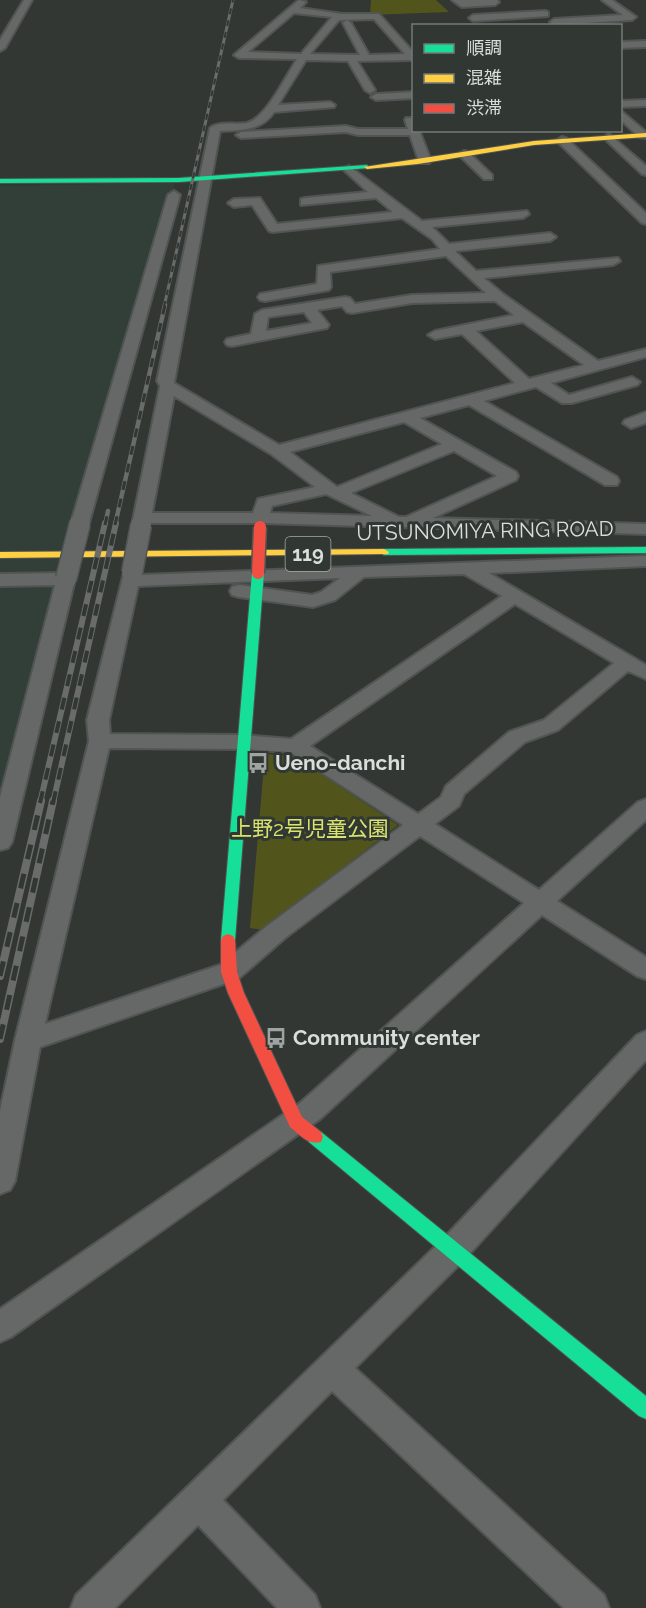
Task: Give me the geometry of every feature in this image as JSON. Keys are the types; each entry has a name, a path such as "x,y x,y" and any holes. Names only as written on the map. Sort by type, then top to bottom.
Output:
{"main road":[{"path":"0,181 206,178 349,169 425,161 562,140 644,135"},
{"path":"245,535 263,521"},
{"path":"263,521 228,929 230,972 236,993 296,1122 646,1409"},
{"path":"58,535 87,529"},
{"path":"339,534 490,534 613,540"},
{"name":"UTSUNOMIYA RING ROAD","path":"0,543 646,540"},
{"name":"UTSUNOMIYA RING ROAD","path":"0,555 471,560 646,550"},
{"path":"0,566 272,565 471,560"}],"street":[{"path":"0,48 28,0"},
{"path":"456,0 462,4 505,1"},
{"path":"536,7 557,24 632,17 607,0 599,1"},
{"path":"298,5 338,15 336,17"},
{"path":"322,6 298,5 239,55 366,58 412,62"},
{"path":"472,18 545,14"},
{"path":"407,417 510,477 404,522 332,491 277,451 168,386 165,381 215,128 249,126 264,119 303,57 336,17 376,16 412,62"},
{"path":"347,23 366,58"},
{"path":"398,42 412,41"},
{"path":"633,44 646,54"},
{"path":"622,45 646,44"},
{"path":"351,58 373,94 412,95"},
{"path":"622,111 646,103"},
{"path":"264,119 331,110 272,109"},
{"path":"622,112 644,135"},
{"path":"212,137 346,129 358,132 413,132 425,161"},
{"path":"609,137 646,172"},
{"path":"562,140 632,204 646,220"},
{"path":"464,154 488,177"},
{"path":"349,169 436,236 447,250 498,297 599,366 646,390"},
{"path":"305,202 379,194"},
{"path":"0,842 66,579 87,529 174,195"},
{"path":"234,203 256,201 273,228 405,214"},
{"path":"632,204 646,203"},
{"path":"419,225 523,214"},
{"path":"265,297 324,288 323,269 550,237"},
{"path":"473,275 613,261"},
{"path":"258,337 262,314 345,301 352,309 412,299 498,297"},
{"path":"232,342 322,325 307,307"},
{"path":"435,335 526,317"},
{"path":"465,329 533,384 567,400 632,382"},
{"path":"277,451 646,353"},
{"path":"0,1181 28,1040 100,741 98,720 132,577 168,386"},
{"path":"472,400 611,482"},
{"path":"263,521 332,491 454,445"},
{"path":"141,528 207,518 646,529"},
{"path":"132,577 257,581 471,560 646,561"},
{"path":"28,1040 230,972 276,932 451,801 454,791 517,737 551,725 637,668 514,596 471,560"},
{"path":"257,581 303,600 321,600 360,572"},
{"path":"0,579 66,579"},
{"path":"295,746 514,596"},
{"path":"100,741 243,742 295,746 646,969"},
{"path":"0,1327 296,1122 646,807"},
{"path":"89,1608 453,1250 646,1042"},
{"path":"332,1369 591,1608"},
{"path":"199,1500 302,1608"}],"shaded area":[{"path":"175,183 65,584 0,823 0,186"}],"green space":[{"path":"371,0 436,0 449,12 370,15"},
{"name":"上野2号児童公園","path":"265,754 294,756 398,825 263,930 250,928"}],"railway":[{"path":"164,307 233,0"},
{"path":"115,525 165,305"},
{"path":"105,525 108,511"},
{"path":"40,803 105,523"},
{"path":"53,803 116,523"},
{"path":"0,976 41,801"},
{"path":"0,1039 53,801"}],"traffic: fast":[{"path":"0,181 179,180 367,167"},
{"path":"384,552 646,550"},
{"path":"228,940 258,573"},
{"path":"315,1137 646,1409"}],"traffic: slow":[{"path":"367,167 418,162 534,143 646,135"},
{"path":"0,555 384,552"}],"traffic: jam":[{"path":"258,573 260,527"},
{"path":"228,940 229,972 236,993 296,1122 315,1137"}],"place":[{"name":"Ueno-danchi","path":"258,763"},
{"name":"Community center","path":"276,1038"}]}
